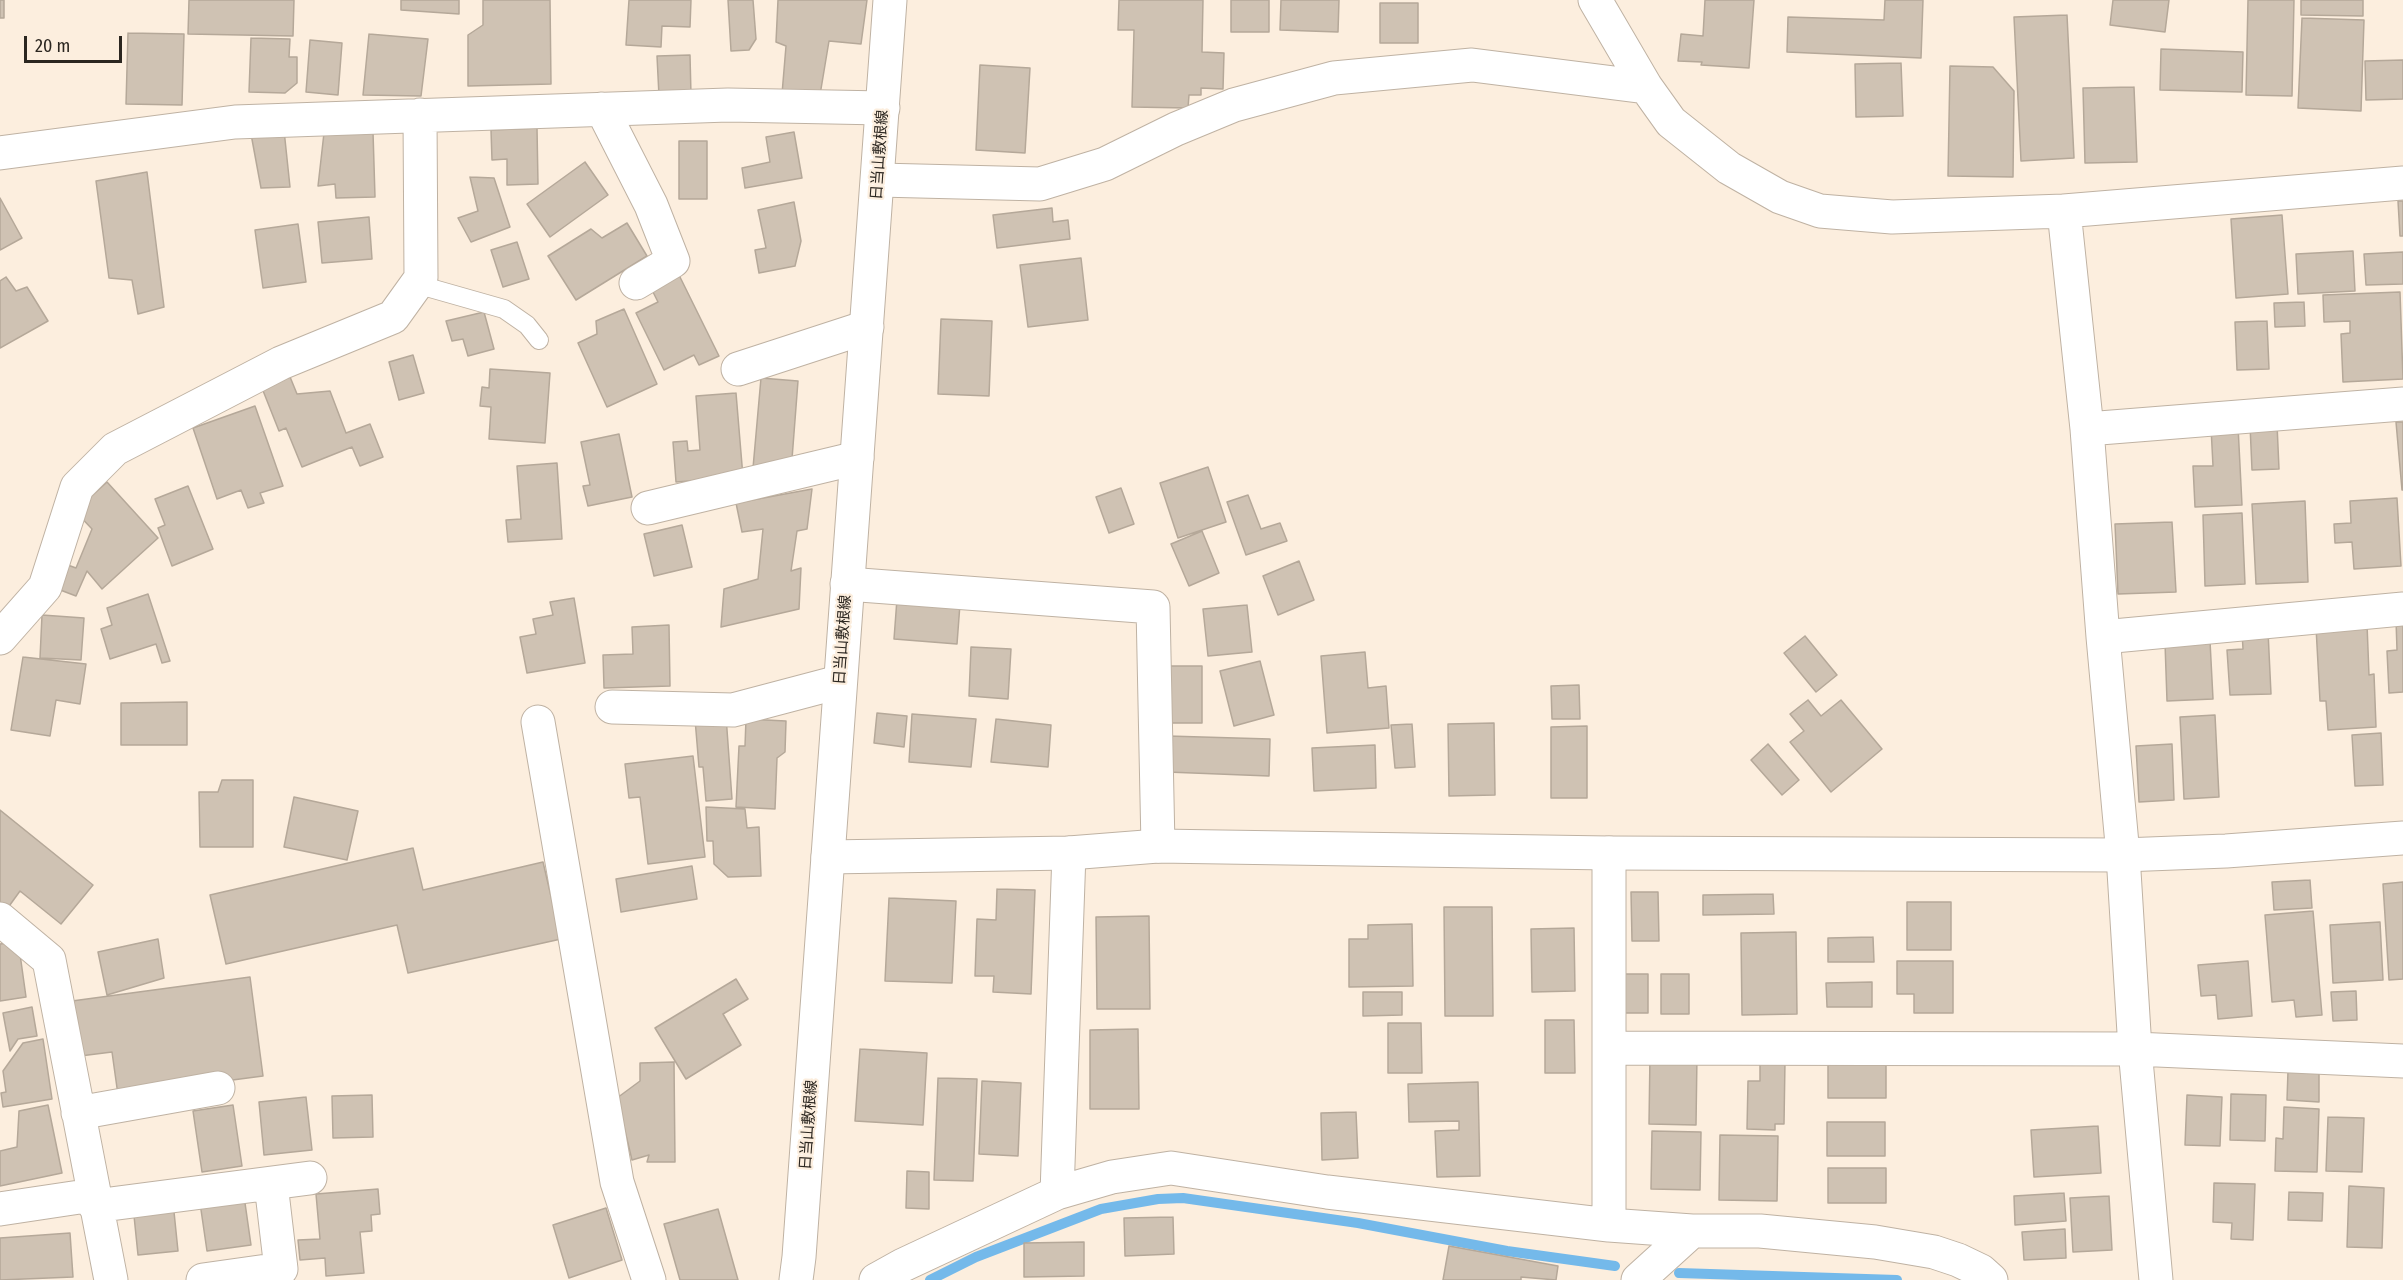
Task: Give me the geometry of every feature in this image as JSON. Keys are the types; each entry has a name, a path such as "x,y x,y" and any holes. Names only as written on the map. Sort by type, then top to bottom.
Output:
{"street":[{"name":"日当山敷根線","path":"796,1280 839,682 879,180 890,0"},
{"path":"1595,0 1646,87 1671,122 1729,168 1780,197 1820,211 1892,217 2064,211 2403,183"},
{"path":"879,180 1040,184 1105,164 1176,129 1234,105 1334,78 1472,65 1646,87"},
{"path":"0,153 235,122 728,105 883,108"},
{"path":"602,109 651,204 673,261 636,283"},
{"path":"0,638 45,587 77,487 115,449 281,363 393,317 420,278 420,115"},
{"path":"2064,211 2087,429 2122,855 2135,1048 2156,1280"},
{"path":"738,369 867,327"},
{"path":"2087,429 2403,404"},
{"path":"648,508 856,458"},
{"path":"847,584 1152,607 1158,846"},
{"path":"2103,637 2403,609"},
{"path":"612,706 733,710 839,682"},
{"path":"538,722 617,1182 649,1280"},
{"path":"828,857 1069,853 1158,846 1609,853 2122,855 2226,851 2403,838"},
{"path":"1057,1193 1069,853"},
{"path":"1609,853 1609,1225"},
{"path":"0,918 49,960 111,1280"},
{"path":"1610,1048 2135,1048 2403,1061"},
{"path":"78,1113 218,1088"},
{"path":"876,1280 903,1265 1057,1193 1112,1177 1171,1168 1327,1192 1609,1225 1692,1231 1760,1231 1885,1244 1934,1252 1958,1260 1981,1271 1990,1280"},
{"path":"0,1209 271,1184 310,1178"},
{"path":"203,1280 281,1269 271,1184"},
{"path":"1638,1280 1692,1231"}],"lane":[{"path":"416,284 504,309 526,325 539,340"}],"building":[{"path":"0,0 4,0 4,18 0,18"},
{"path":"189,0 294,0 293,36 188,34"},
{"path":"401,0 459,0 459,14 401,10"},
{"path":"483,0 550,0 551,84 468,86 468,35 483,25"},
{"path":"629,0 691,0 690,27 662,26 661,47 626,45"},
{"path":"728,0 753,0 756,39 749,50 731,51"},
{"path":"778,0 867,0 861,44 829,41 820,95 782,94 786,46 776,42"},
{"path":"1119,0 1203,0 1202,52 1224,53 1223,89 1201,88 1201,95 1189,95 1188,108 1132,107 1134,30 1118,30"},
{"path":"1231,0 1269,0 1269,32 1231,32"},
{"path":"1281,0 1339,0 1338,32 1280,30"},
{"path":"1705,0 1754,0 1749,68 1678,61 1681,34 1703,36"},
{"path":"1885,0 1923,0 1921,58 1787,52 1788,17 1884,20"},
{"path":"2113,0 2169,0 2165,32 2110,25"},
{"path":"2248,0 2294,0 2292,96 2246,95"},
{"path":"2301,0 2363,0 2363,16 2301,15"},
{"path":"1380,3 1418,3 1418,43 1380,43"},
{"path":"2067,15 2074,158 2021,161 2014,17"},
{"path":"2302,18 2364,20 2361,111 2298,108"},
{"path":"128,33 184,34 182,105 126,104"},
{"path":"369,34 428,39 421,96 363,95"},
{"path":"251,38 290,39 289,57 297,57 297,83 285,93 249,92"},
{"path":"310,40 342,43 338,95 306,92"},
{"path":"2161,49 2243,52 2242,92 2160,90"},
{"path":"690,55 691,95 659,96 657,56"},
{"path":"2403,60 2403,99 2366,100 2365,61"},
{"path":"1901,63 1903,116 1856,117 1855,64"},
{"path":"980,65 1030,68 1025,153 976,150"},
{"path":"1950,66 1993,67 2014,91 2013,177 1948,176"},
{"path":"2134,87 2137,162 2085,163 2083,88"},
{"path":"537,128 538,184 507,185 507,159 492,160 491,130"},
{"path":"284,130 290,187 261,188 251,134"},
{"path":"373,132 375,197 336,198 335,184 318,186 324,133"},
{"path":"794,132 802,178 745,188 742,168 770,162 766,137"},
{"path":"679,141 707,141 707,199 679,199"},
{"path":"585,162 608,195 550,237 527,204"},
{"path":"147,172 164,307 138,314 132,280 109,278 96,181"},
{"path":"470,177 494,178 510,227 471,242 458,218 478,211"},
{"path":"0,198 22,238 0,250"},
{"path":"2398,201 2403,201 2403,236 2400,236"},
{"path":"794,202 801,241 795,266 759,273 755,250 766,248 758,210"},
{"path":"1052,208 1053,222 1068,220 1070,239 997,248 993,215"},
{"path":"2282,215 2288,294 2236,298 2231,219"},
{"path":"369,217 372,259 322,263 318,222"},
{"path":"627,223 647,256 576,300 548,256 591,229 602,238"},
{"path":"298,224 306,282 263,288 255,230"},
{"path":"517,242 529,279 503,287 491,250"},
{"path":"2353,251 2355,291 2298,294 2296,254"},
{"path":"2403,252 2403,284 2366,285 2364,254"},
{"path":"1081,258 1088,320 1028,327 1020,265"},
{"path":"678,273 719,356 699,365 694,355 664,370 636,313 658,302 650,286"},
{"path":"6,277 16,291 27,287 48,321 0,348 0,281"},
{"path":"2400,292 2403,379 2343,382 2341,334 2350,333 2350,321 2324,322 2323,295"},
{"path":"2304,302 2305,326 2275,327 2274,303"},
{"path":"624,309 657,384 607,407 578,343 597,334 596,321"},
{"path":"484,312 494,349 468,356 463,339 452,341 446,321"},
{"path":"941,319 992,321 989,396 938,394"},
{"path":"2267,321 2269,369 2237,370 2235,322"},
{"path":"413,355 424,393 399,400 389,362"},
{"path":"286,367 297,394 330,391 346,433 370,424 383,457 360,466 352,447 302,467 286,428 279,431 258,378"},
{"path":"490,369 550,373 545,443 489,439 491,407 480,406 482,387 489,388"},
{"path":"761,378 798,381 791,472 753,468"},
{"path":"736,393 743,477 676,482 673,442 687,441 688,451 700,450 696,396"},
{"path":"255,406 283,486 260,493 264,503 248,508 241,490 217,499 193,428"},
{"path":"2396,422 2403,422 2403,490 2402,490"},
{"path":"2277,424 2279,469 2252,470 2250,425"},
{"path":"2238,426 2242,505 2195,507 2193,466 2213,466 2211,427"},
{"path":"619,434 632,497 588,506 583,486 590,485 581,442"},
{"path":"557,463 562,539 508,542 506,520 521,519 517,466"},
{"path":"1208,467 1226,522 1178,538 1160,483"},
{"path":"107,482 158,538 102,589 87,571 76,596 55,588 65,564 76,568 92,529 75,511"},
{"path":"188,486 213,549 172,566 158,528 165,525 155,499"},
{"path":"1121,488 1134,524 1109,533 1096,497"},
{"path":"812,489 807,529 797,531 791,571 801,568 799,609 721,627 724,589 758,579 763,529 742,532 736,503"},
{"path":"1248,495 1261,529 1280,523 1287,541 1246,555 1227,502"},
{"path":"2397,498 2401,566 2354,569 2352,542 2335,543 2334,524 2351,523 2350,501"},
{"path":"2305,501 2308,582 2256,584 2252,504"},
{"path":"2242,513 2245,584 2205,586 2203,515"},
{"path":"2172,522 2176,592 2118,594 2115,524"},
{"path":"682,525 692,567 654,576 644,534"},
{"path":"1202,531 1219,573 1189,586 1171,544"},
{"path":"1299,561 1314,600 1278,615 1263,576"},
{"path":"148,594 170,661 162,663 156,644 110,659 101,629 112,625 107,608"},
{"path":"574,598 585,663 527,673 520,637 536,634 533,619 553,615 550,602"},
{"path":"897,599 960,604 957,644 894,639"},
{"path":"1247,605 1252,652 1208,656 1203,609"},
{"path":"42,615 84,618 81,660 40,658"},
{"path":"2396,620 2403,620 2403,692 2389,693 2387,651 2397,650"},
{"path":"2367,624 2369,675 2374,674 2376,727 2328,730 2326,701 2320,701 2316,627"},
{"path":"669,625 670,686 604,688 603,655 633,654 632,627"},
{"path":"2268,631 2271,694 2230,695 2227,650 2243,649 2242,632"},
{"path":"1805,636 1837,675 1816,692 1784,653"},
{"path":"2210,641 2213,699 2167,701 2165,643"},
{"path":"971,647 1011,649 1008,699 969,696"},
{"path":"1365,652 1368,688 1386,686 1389,728 1327,733 1321,656"},
{"path":"23,657 86,664 80,704 56,700 50,736 11,730"},
{"path":"1260,661 1274,715 1234,726 1220,671"},
{"path":"1169,666 1202,666 1202,723 1168,723"},
{"path":"1579,685 1580,719 1552,719 1551,686"},
{"path":"1808,700 1821,716 1841,700 1882,749 1831,792 1790,742 1804,731 1790,714"},
{"path":"187,702 187,745 121,745 121,703"},
{"path":"877,713 907,716 904,747 874,743"},
{"path":"912,714 976,719 971,767 909,762"},
{"path":"2215,715 2219,797 2184,799 2180,717"},
{"path":"726,716 732,799 706,801 703,767 699,767 695,719"},
{"path":"746,719 786,721 785,752 777,758 775,809 736,807 739,746 745,746"},
{"path":"996,719 1051,725 1048,767 991,762"},
{"path":"1494,723 1495,795 1449,796 1448,724"},
{"path":"1412,724 1415,767 1395,768 1391,725"},
{"path":"1587,726 1587,798 1551,798 1551,727"},
{"path":"2381,733 2383,785 2355,786 2352,735"},
{"path":"1168,736 1270,739 1269,776 1167,772"},
{"path":"1768,744 1799,780 1782,795 1751,760"},
{"path":"2172,744 2174,800 2139,802 2136,746"},
{"path":"1375,745 1376,788 1314,791 1312,748"},
{"path":"693,756 705,857 648,864 640,797 629,798 625,764"},
{"path":"222,780 253,780 253,847 200,847 199,792 218,792"},
{"path":"294,797 358,811 347,860 284,847"},
{"path":"706,807 745,809 747,828 759,827 761,876 728,877 714,864 713,841 707,841"},
{"path":"0,810 93,885 61,924 20,891 7,909 0,903"},
{"path":"413,848 423,890 543,862 561,939 408,973 397,925 226,964 210,895"},
{"path":"692,866 697,899 621,912 616,879"},
{"path":"2310,880 2312,908 2274,910 2272,882"},
{"path":"2403,882 2403,979 2389,980 2383,884"},
{"path":"997,889 1035,890 1031,994 993,992 994,976 975,976 977,919 996,920"},
{"path":"1631,892 1658,892 1659,941 1632,941"},
{"path":"1773,894 1774,914 1703,915 1703,895"},
{"path":"889,898 956,901 952,983 885,981"},
{"path":"1907,902 1951,902 1951,950 1907,950"},
{"path":"1444,907 1492,907 1493,1016 1445,1016"},
{"path":"2313,911 2322,1015 2296,1017 2294,1000 2272,1002 2265,915"},
{"path":"1149,916 1150,1009 1097,1009 1096,917"},
{"path":"2380,922 2383,980 2333,983 2330,925"},
{"path":"1412,924 1413,986 1349,987 1349,939 1368,939 1368,925"},
{"path":"1574,928 1575,991 1532,992 1531,929"},
{"path":"1796,932 1797,1014 1742,1015 1741,933"},
{"path":"1873,937 1874,962 1828,962 1828,938"},
{"path":"158,939 164,978 107,995 98,952"},
{"path":"8,943 20,954 26,997 0,1001 0,944"},
{"path":"1897,961 1953,961 1953,1013 1914,1013 1914,994 1897,994"},
{"path":"2248,961 2252,1016 2218,1019 2216,995 2201,996 2198,965"},
{"path":"1619,974 1648,974 1648,1013 1619,1013"},
{"path":"1661,974 1689,974 1689,1014 1661,1014"},
{"path":"250,977 263,1076 118,1095 112,1052 80,1056 72,1001"},
{"path":"736,979 748,999 723,1014 741,1045 686,1079 655,1028"},
{"path":"1872,982 1872,1007 1827,1007 1826,983"},
{"path":"2356,991 2357,1020 2333,1021 2331,992"},
{"path":"1363,992 1402,992 1402,1015 1363,1016"},
{"path":"32,1007 37,1036 18,1039 10,1051 3,1013"},
{"path":"1545,1020 1574,1020 1575,1073 1545,1073"},
{"path":"1388,1023 1421,1023 1422,1073 1388,1073"},
{"path":"1138,1029 1139,1109 1090,1109 1090,1030"},
{"path":"43,1039 52,1099 3,1107 1,1093 6,1092 3,1071 23,1043"},
{"path":"860,1049 927,1053 923,1125 855,1121"},
{"path":"1650,1054 1697,1055 1696,1125 1649,1124"},
{"path":"1760,1060 1785,1061 1784,1124 1775,1124 1775,1130 1747,1129 1748,1081 1760,1081"},
{"path":"674,1062 675,1162 647,1162 649,1155 632,1160 617,1098 640,1081 640,1063"},
{"path":"1828,1064 1886,1064 1886,1098 1828,1098"},
{"path":"2288,1071 2319,1072 2319,1102 2287,1100"},
{"path":"938,1078 977,1079 973,1181 934,1180"},
{"path":"982,1081 1021,1083 1018,1156 979,1154"},
{"path":"1478,1082 1480,1176 1437,1177 1435,1131 1459,1130 1459,1121 1409,1122 1408,1084"},
{"path":"2231,1094 2266,1095 2265,1141 2230,1140"},
{"path":"372,1095 373,1137 333,1138 332,1096"},
{"path":"2187,1095 2222,1097 2220,1146 2185,1145"},
{"path":"306,1097 312,1150 264,1155 259,1102"},
{"path":"48,1105 62,1173 0,1186 0,1151 17,1147 19,1111"},
{"path":"233,1105 242,1166 202,1172 193,1111"},
{"path":"2284,1107 2319,1109 2317,1172 2275,1171 2276,1138 2283,1139"},
{"path":"1356,1112 1358,1158 1322,1160 1321,1113"},
{"path":"2328,1117 2364,1118 2362,1172 2326,1171"},
{"path":"1827,1122 1885,1122 1885,1156 1827,1156"},
{"path":"2098,1126 2101,1173 2034,1177 2031,1130"},
{"path":"1652,1131 1701,1132 1700,1190 1651,1189"},
{"path":"1720,1135 1778,1136 1777,1201 1719,1200"},
{"path":"1828,1168 1886,1168 1886,1203 1828,1203"},
{"path":"907,1171 929,1172 929,1209 906,1208"},
{"path":"2214,1183 2255,1184 2253,1240 2231,1239 2232,1223 2213,1222"},
{"path":"2349,1186 2384,1188 2382,1248 2347,1247"},
{"path":"243,1189 251,1245 207,1251 199,1196"},
{"path":"378,1189 380,1214 371,1215 372,1231 360,1232 364,1273 326,1276 325,1258 300,1260 298,1240 320,1239 316,1194"},
{"path":"2289,1192 2323,1193 2322,1221 2288,1220"},
{"path":"2064,1193 2066,1221 2015,1225 2014,1196"},
{"path":"2109,1196 2112,1250 2073,1252 2070,1198"},
{"path":"173,1202 178,1251 138,1255 133,1206"},
{"path":"606,1208 622,1260 569,1278 553,1225"},
{"path":"718,1209 738,1280 680,1280 664,1224"},
{"path":"1173,1217 1174,1254 1125,1256 1124,1218"},
{"path":"2065,1229 2066,1258 2024,1260 2022,1232"},
{"path":"70,1233 73,1277 0,1280 0,1238"},
{"path":"1084,1242 1084,1276 1024,1277 1024,1243"},
{"path":"1449,1246 1558,1266 1556,1280 1521,1277 1521,1280 1443,1280"}],"waterway":[{"path":"930,1280 976,1257 1101,1209 1158,1199 1183,1198 1358,1223 1507,1251 1615,1266"},
{"path":"1679,1273 1897,1280"}]}
